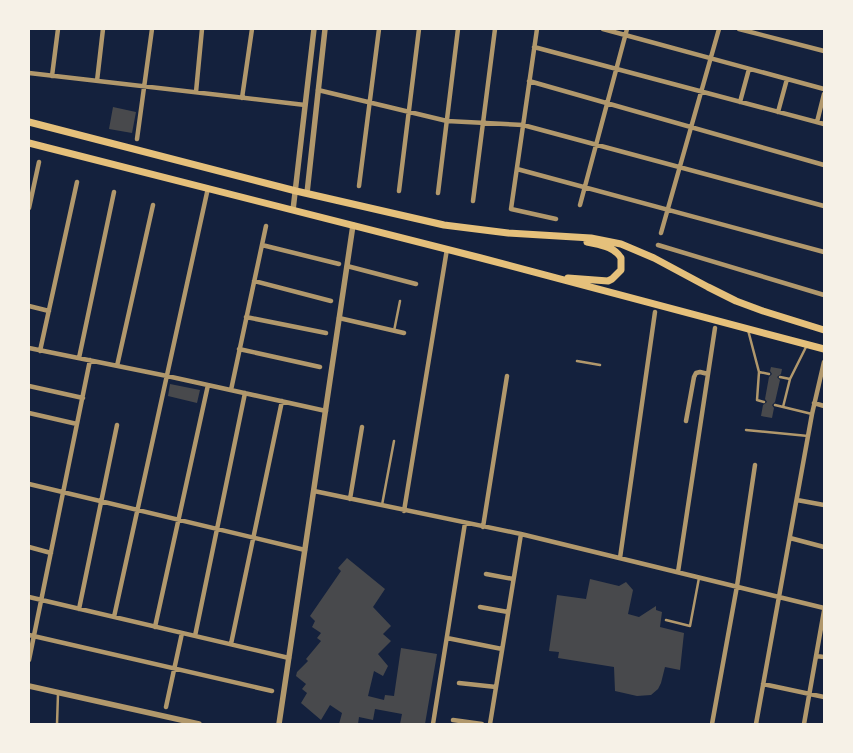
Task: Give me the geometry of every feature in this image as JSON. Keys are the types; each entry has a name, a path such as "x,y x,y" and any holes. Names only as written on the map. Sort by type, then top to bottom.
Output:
{"main road":[{"path":"29,122 307,194 444,225 508,233 605,240 631,247 736,300 763,311 824,330"},
{"path":"29,143 447,249 824,349"},
{"path":"545,275 602,282 612,279 619,274 622,266 620,255 612,249 598,244 556,236"}],"street":[{"path":"52,76 58,29"},
{"path":"97,81 103,29"},
{"path":"137,139 152,29"},
{"path":"196,92 202,29"},
{"path":"242,98 252,29"},
{"path":"293,210 314,29"},
{"path":"307,194 325,29"},
{"path":"359,186 379,29"},
{"path":"399,191 419,29"},
{"path":"438,193 458,29"},
{"path":"473,201 495,29"},
{"path":"537,29 511,209 556,219"},
{"path":"603,29 824,90"},
{"path":"580,205 627,29"},
{"path":"661,233 719,29"},
{"path":"738,29 824,51"},
{"path":"534,47 824,124"},
{"path":"740,102 749,68"},
{"path":"29,73 305,105"},
{"path":"778,112 787,79"},
{"path":"529,81 824,165"},
{"path":"318,90 447,121 523,124 824,206"},
{"path":"817,122 824,94"},
{"path":"29,208 39,162"},
{"path":"517,169 824,252"},
{"path":"29,176 36,178"},
{"path":"40,351 77,182"},
{"path":"114,617 208,188"},
{"path":"79,358 114,192"},
{"path":"117,366 152,205"},
{"path":"279,724 353,225"},
{"path":"231,390 266,226"},
{"path":"262,245 339,264"},
{"path":"658,245 824,296"},
{"path":"404,511 447,249"},
{"path":"347,266 416,284"},
{"path":"254,281 331,301"},
{"path":"29,306 49,310"},
{"path":"620,558 654,312"},
{"path":"246,316 326,333"},
{"path":"339,318 404,333"},
{"path":"678,572 715,328"},
{"path":"29,348 326,411"},
{"path":"239,349 320,367"},
{"path":"29,660 31,636 41,600 90,360"},
{"path":"756,724 814,403 824,362"},
{"path":"686,421 694,377 696,373 700,372 708,374"},
{"path":"483,527 507,376"},
{"path":"155,627 208,385"},
{"path":"29,386 83,398"},
{"path":"195,636 245,393"},
{"path":"231,644 282,401"},
{"path":"814,403 824,406"},
{"path":"29,413 77,424"},
{"path":"79,609 117,425"},
{"path":"350,499 362,428"},
{"path":"712,724 755,465"},
{"path":"29,484 305,550"},
{"path":"314,491 521,534 779,596 824,609 804,724"},
{"path":"796,500 824,505"},
{"path":"433,724 465,523"},
{"path":"490,724 521,534"},
{"path":"790,538 824,547"},
{"path":"29,547 51,553"},
{"path":"486,574 514,578"},
{"path":"29,597 289,658"},
{"path":"480,607 508,612"},
{"path":"166,707 182,633"},
{"path":"31,636 272,690"},
{"path":"447,638 502,649"},
{"path":"816,656 824,657"},
{"path":"459,682 496,687"},
{"path":"764,684 824,697"},
{"path":"29,686 199,724"},
{"path":"454,720 482,724"}],"lane":[{"path":"394,331 400,301"},
{"path":"748,329 759,372 757,400 764,402"},
{"path":"783,407 790,379 807,345"},
{"path":"577,362 600,365"},
{"path":"759,372 770,374"},
{"path":"780,377 790,379"},
{"path":"775,405 812,414"},
{"path":"746,430 808,436"},
{"path":"382,506 394,441"},
{"path":"666,620 690,626 700,577"},
{"path":"57,724 58,693"}],"building":[{"path":"113,107 136,112 132,133 109,129"},
{"path":"771,367 782,369 781,374 777,377 780,380 775,402 772,405 774,408 772,418 761,416 763,405 767,402 765,399 769,377 772,374 770,371"},
{"path":"170,384 200,390 197,403 168,396"},
{"path":"347,558 385,589 373,607 391,626 383,634 391,641 378,654 388,666 383,676 374,671 368,696 384,700 385,695 394,696 401,648 437,654 425,724 400,724 402,714 375,709 373,720 359,717 358,724 339,724 342,713 330,705 321,720 301,703 307,693 302,689 306,684 296,676 297,672 308,661 306,659 321,641 317,638 321,633 312,627 315,621 310,616 341,571 338,568"},
{"path":"590,579 619,586 626,582 633,590 628,614 639,617 656,606 656,610 662,612 660,627 684,633 680,670 665,667 658,689 651,695 637,696 615,691 614,667 558,658 559,652 549,651 557,595 586,599"}]}
